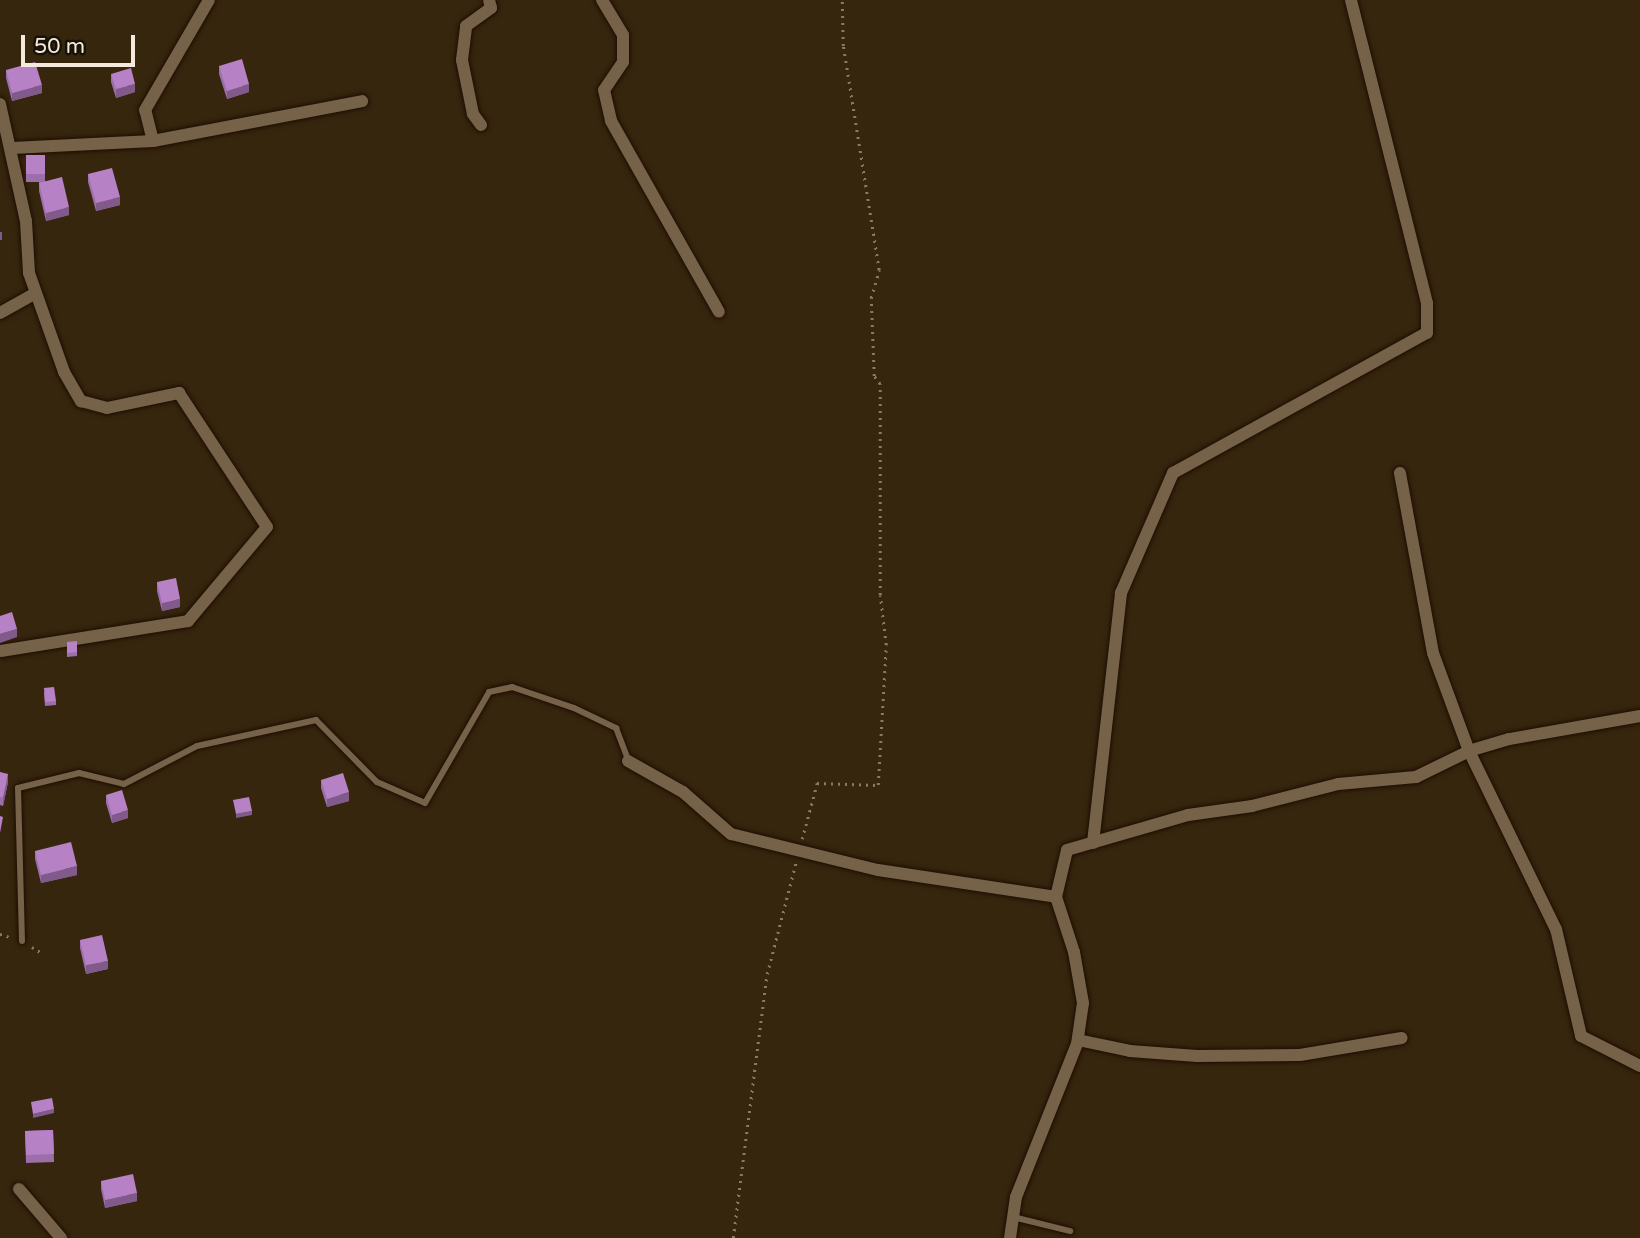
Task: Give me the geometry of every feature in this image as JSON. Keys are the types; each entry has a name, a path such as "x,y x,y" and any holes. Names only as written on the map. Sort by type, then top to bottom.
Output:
{"street":[{"path":"153,141 145,110 209,0"},
{"path":"481,125 473,114 462,60 466,26 491,8 489,0"},
{"path":"602,0 623,35 623,62 604,89 611,121 719,312"},
{"path":"1093,843 1122,593 1173,474 1427,333 1427,303 1351,0"},
{"path":"12,148 153,141 362,101"},
{"path":"0,104 12,148 26,221 29,273 64,372 81,401 107,408 179,393 267,527 188,621 0,651"},
{"path":"0,313 36,293"},
{"path":"1400,473 1433,653 1469,751 1556,929 1581,1036 1640,1066"},
{"path":"1010,1238 1016,1197 1078,1040 1083,1003 1074,952 1056,897 1067,850 1188,816 1252,806 1338,784 1416,777 1469,751 1509,739 1640,716"},
{"path":"628,761 683,792 731,834 878,870 1056,897"},
{"path":"1078,1040 1129,1051 1197,1056 1300,1055 1402,1038"},
{"path":"19,1189 61,1238"}],"lane":[{"path":"22,941 18,788 79,773 124,784 197,746 316,720 377,782 425,803 489,692 512,687 574,708 616,728 628,761"},
{"path":"1013,1217 1070,1231"}],"path":[{"path":"842,0 843,46 879,270 871,298 882,459"}],"building":[{"path":"242,59 249,84 227,91 219,66"},
{"path":"35,62 42,85 12,93 6,70"},
{"path":"131,68 135,84 116,89 111,74"},
{"path":"26,155 45,155 45,174 26,174"},
{"path":"112,168 120,197 96,203 88,174"},
{"path":"62,177 69,207 46,213 39,183"},
{"path":"176,578 180,599 162,603 157,582"},
{"path":"12,612 17,629 0,634 0,616"},
{"path":"77,641 77,652 67,653 67,642"},
{"path":"54,687 56,701 45,702 44,688"},
{"path":"0,772 8,774 3,797 0,797"},
{"path":"343,773 349,792 327,799 321,780"},
{"path":"122,790 128,810 112,815 106,795"},
{"path":"249,797 252,811 236,814 233,800"},
{"path":"71,842 77,866 41,875 35,851"},
{"path":"102,935 108,961 86,965 80,940"},
{"path":"52,1098 54,1109 33,1114 31,1102"},
{"path":"53,1130 54,1154 26,1155 25,1131"},
{"path":"133,1174 137,1193 105,1200 101,1181"}]}
